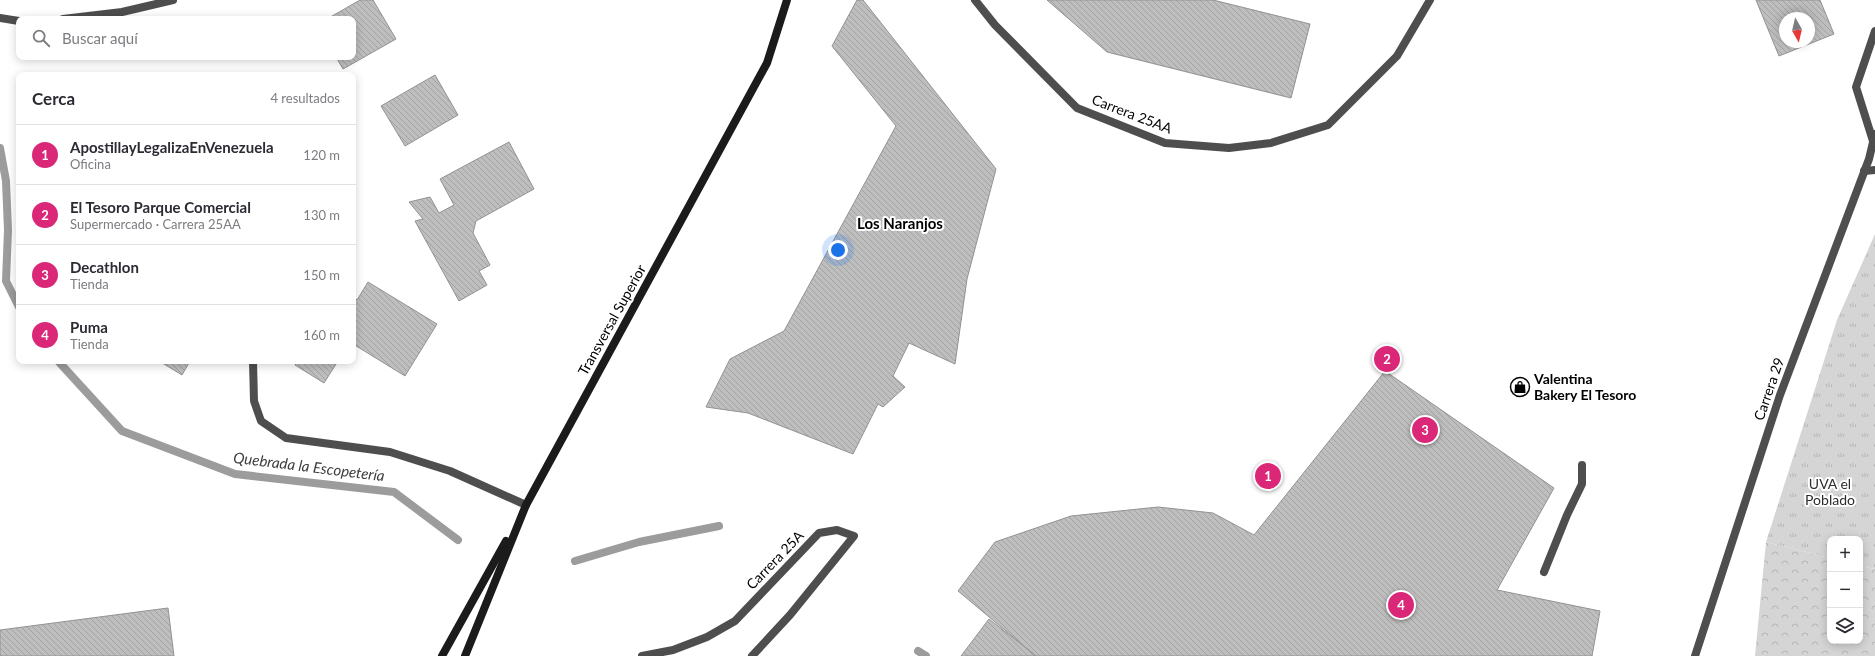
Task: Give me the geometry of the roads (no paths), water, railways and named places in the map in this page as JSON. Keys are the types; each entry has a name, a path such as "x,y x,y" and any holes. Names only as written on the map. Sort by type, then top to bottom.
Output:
{"main road":[{"name":"Transversal Superior","path":"465,656 524,509 767,63 787,0"},
{"path":"442,656 524,509"}],"street":[{"path":"88,16 122,12 173,0"},
{"name":"Carrera 25AA","path":"975,0 995,25 1077,108 1165,143 1229,148 1271,143 1328,125 1397,56 1430,0"},
{"path":"0,18 16,21"},
{"path":"1874,137 1856,87 1875,31"},
{"name":"Carrera 29","path":"1695,656 1780,395 1864,171 1874,137"},
{"path":"1864,171 1875,170"},
{"path":"254,364 254,401 261,421 286,438 390,452 450,471 524,509"},
{"path":"1544,572 1567,515 1582,484 1582,465"},
{"name":"Carrera 25A","path":"642,656 673,650 707,637 735,621 819,533 836,530 854,536 790,615 752,656"}],"waterway":[{"name":"Quebrada la Escopetería","path":"0,148 6,181 8,230 6,281 16,301"},
{"name":"Quebrada la Escopetería","path":"61,364 122,431 235,474 394,492 458,540"},
{"name":"Quebrada la Escopetería","path":"575,561 639,542 719,526"},
{"name":"Quebrada la Escopetería","path":"918,651 926,656"}],"place":[{"name":"El Tesoro Parque Comercial","path":"1387,359"},
{"name":"Valentina Bakery El Tesoro","path":"1520,387"},
{"name":"Decathlon","path":"1425,430"},
{"name":"ApostillayLegalizaEnVenezuela","path":"1268,476"},
{"name":"Puma","path":"1401,605"}],"district":[{"name":"Los Naranjos","path":"900,224"}],"park label":[{"name":"UVA el Poblado","path":"1830,492"}]}
